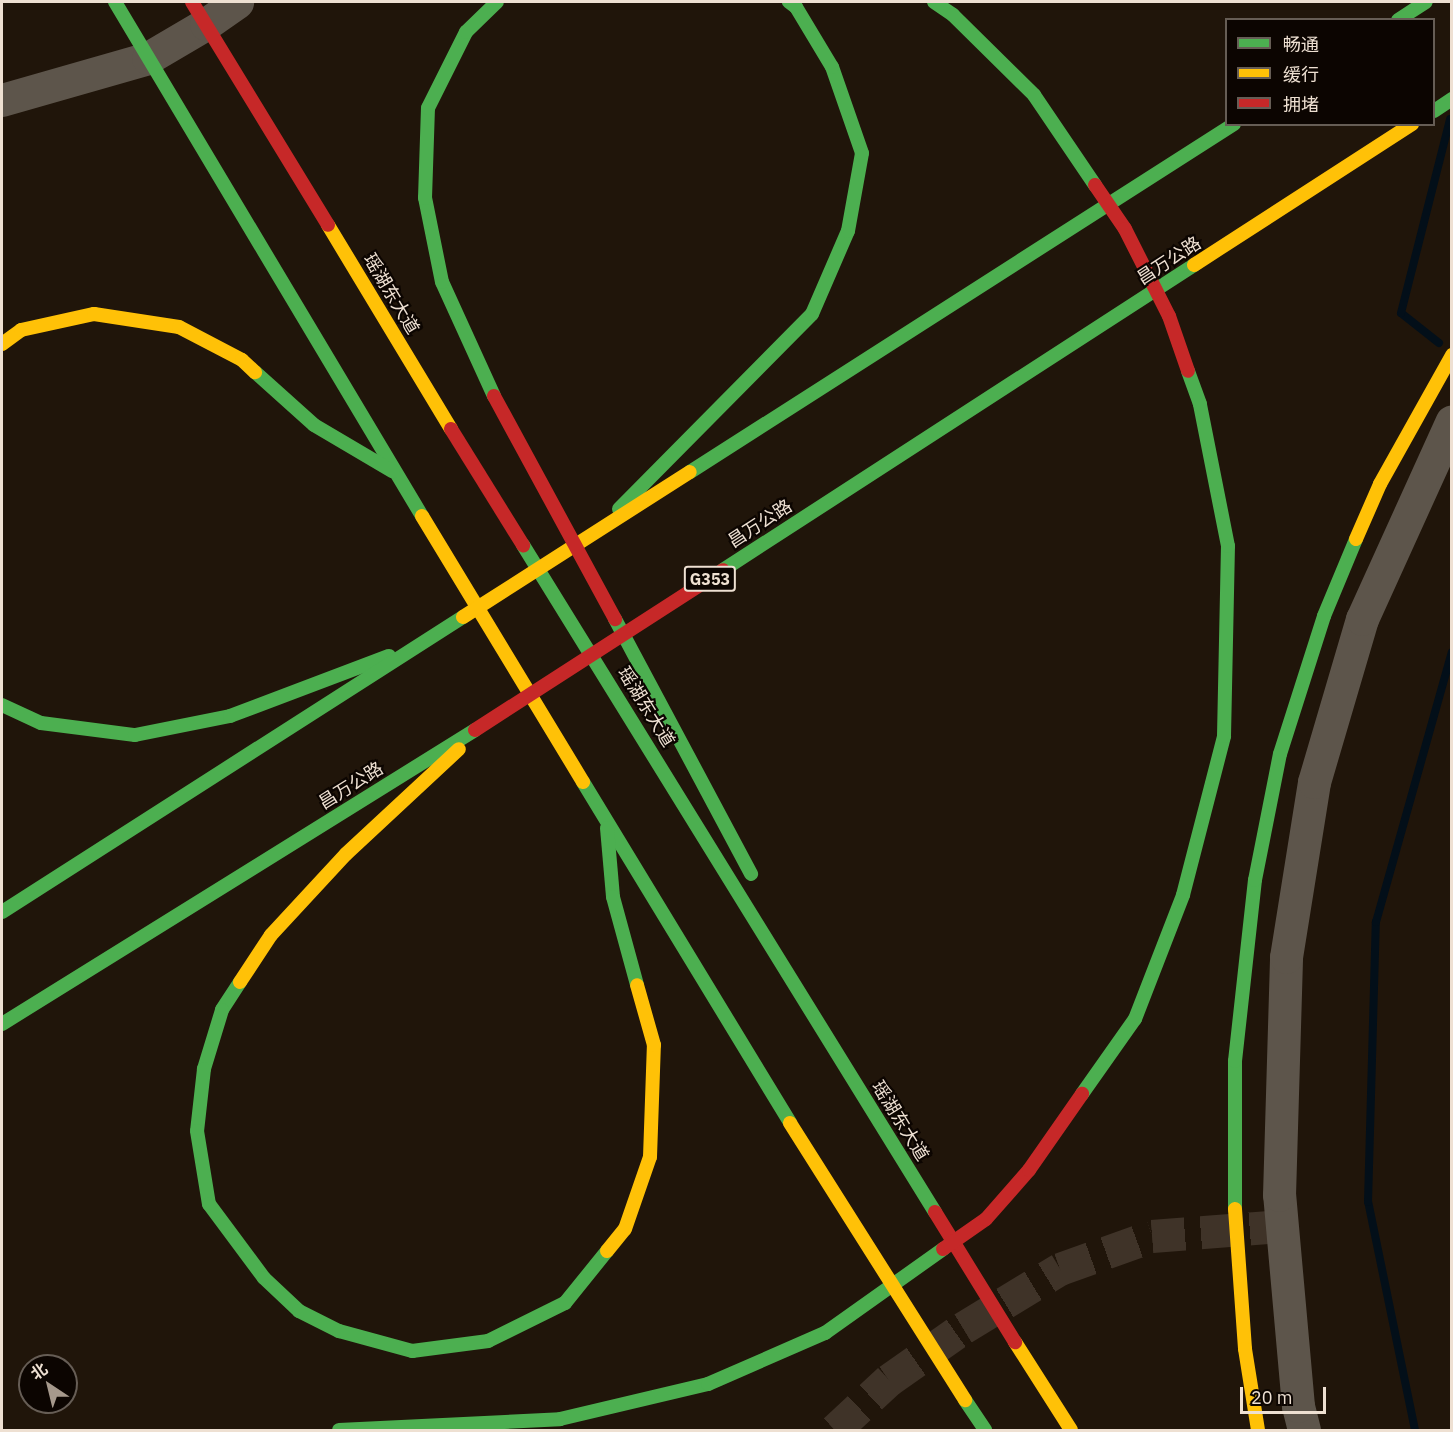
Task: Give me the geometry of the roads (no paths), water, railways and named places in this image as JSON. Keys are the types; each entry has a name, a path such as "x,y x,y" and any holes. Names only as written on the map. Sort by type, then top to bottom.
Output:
{"main road":[{"path":"115,2 396,473 817,1168 985,1431"},
{"path":"497,2 466,32 428,108 425,198 442,282 500,408 693,762 758,887"},
{"path":"598,531 812,314 848,231 862,153 832,67 796,7 789,2"},
{"path":"339,1431 561,1419 708,1384 825,1333 986,1219 1029,1170 1135,1020 1184,895 1224,736 1228,546 1200,404 1169,316 1125,229 1034,95 953,15 934,2"},
{"path":"1401,18 1426,2"},
{"name":"瑶湖东大道","path":"199,13 454,433 669,777 881,1126 1071,1431"},
{"path":"1435,110 1452,99"},
{"path":"2,912 1231,126"},
{"name":"昌万公路","path":"2,1024 491,720 1409,126"},
{"path":"2,344 21,330 94,315 179,327 242,360 314,425 396,473"},
{"path":"1258,1431 1245,1349 1235,1202 1235,1061 1255,880 1280,754 1324,616 1380,484 1452,355"},
{"path":"2,705 41,723 135,735 230,716 422,644"},
{"path":"491,720 339,862 271,935 222,1010 204,1070 197,1131 209,1204 264,1278 299,1311 339,1331 412,1351 488,1341 565,1303 625,1229 650,1157 654,1045 613,897 606,820"},
{"path":"790,949 881,1126"}],"street":[{"path":"2,100 148,58 199,13 237,2"},
{"path":"1304,1431 1298,1406 1279,1195 1286,957 1314,782 1362,619 1452,421"}],"waterway":[{"path":"1439,343 1401,313 1450,119"},
{"path":"1415,1430 1368,1202 1376,922 1452,652"}],"tunnel":[{"path":"835,1430 889,1380 963,1328 1060,1269 1152,1236 1282,1226"}]}
